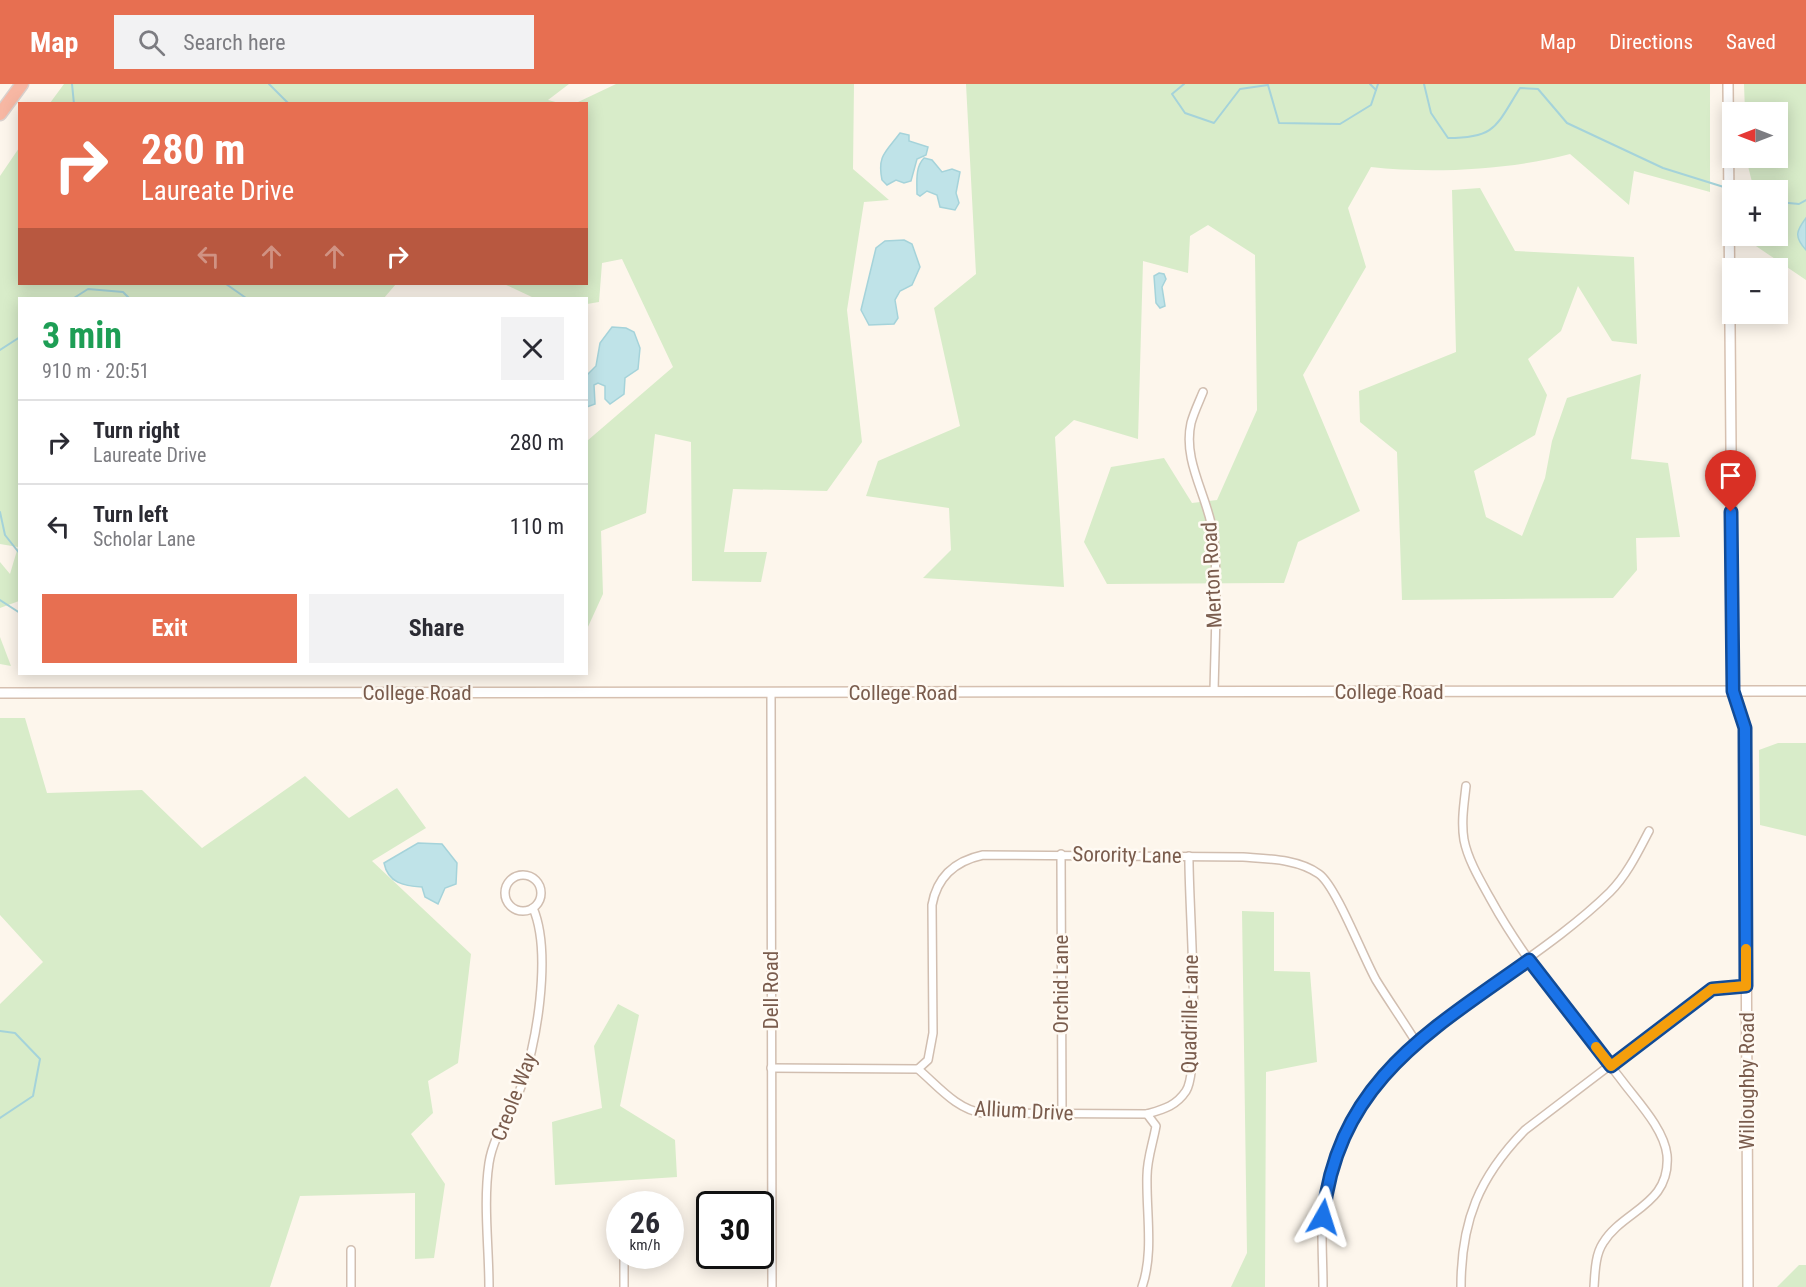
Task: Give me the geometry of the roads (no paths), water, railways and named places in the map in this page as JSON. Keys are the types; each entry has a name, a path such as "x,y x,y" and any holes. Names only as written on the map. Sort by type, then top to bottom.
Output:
{"highway":[{"path":"0,114 22,84"}],"street":[{"name":"Willoughby Road","path":"1728,84 1733,691 1745,728 1748,1287"},
{"name":"Merton Road","path":"1203,392 1191,422 1190,438 1191,456 1207,505 1214,539 1214,692"},
{"name":"College Road","path":"5,693 1806,691"},
{"name":"Dell Road","path":"771,693 772,1287"},
{"path":"1466,786 1463,826 1465,842 1483,886 1505,925 1529,960 1611,1066 1658,1131 1664,1144 1666,1164 1664,1178 1654,1197 1608,1235 1601,1245 1595,1268 1594,1287"},
{"path":"1323,1287 1323,1217 1326,1184 1339,1146 1352,1119 1376,1082 1416,1042 1529,960 1611,892 1625,874 1649,831"},
{"name":"Sorority Lane","path":"918,1069 928,1060 931,1048 932,905 935,890 944,875 956,865 976,856 1061,854 1189,856 1280,860 1305,866 1321,875 1333,890 1376,979 1416,1042"},
{"name":"Orchid Lane","path":"1061,854 1062,1114"},
{"name":"Quadrille Lane","path":"1148,1114 1170,1108 1187,1090 1191,1075 1193,1005 1189,856"},
{"name":"Creole Way","path":"520,874 537,881 540,898 533,908 522,911 511,907 504,890 510,880 520,874"},
{"name":"Creole Way","path":"489,1287 489,1163 493,1147 531,1060 540,1003 540,950 537,917 533,908"},
{"path":"1461,1287 1462,1242 1471,1212 1491,1170 1525,1130 1712,989 1746,986"},
{"path":"771,1068 918,1069"},
{"name":"Allium Drive","path":"918,1069 970,1112 1148,1114"},
{"path":"1142,1287 1148,1239 1148,1164 1156,1126 1148,1114"},
{"path":"351,1250 351,1287"},
{"path":"624,1269 624,1287"}],"water":[{"path":"900,133 909,135 909,141 928,147 926,155 917,159 911,181 904,183 896,180 887,185 882,180 882,159"},
{"path":"924,158 932,160 942,172 952,169 960,172 956,193 959,203 955,210 940,207 937,195 927,191 920,196 917,194 918,170"},
{"path":"1806,218 1806,250 1798,234"},
{"path":"904,240 912,244 920,267 912,285 900,291 895,300 898,318 894,324 869,325 861,310 876,248 885,241"},
{"path":"1159,273 1164,274 1166,279 1162,287 1165,306 1160,308 1156,303 1154,276"},
{"path":"612,327 626,328 634,332 640,348 638,369 625,378 624,394 610,404 605,399 605,386 598,383 594,385 595,404 588,407 588,374 596,366 600,343"},
{"path":"418,843 442,844 457,863 456,884 445,888 438,904 425,897 422,887 398,882 386,870 384,863"}],"waterway":[{"path":"72,84 74,102"},
{"path":"269,84 287,102"},
{"path":"1184,84 1172,94 1185,113 1214,123 1240,89 1268,85 1279,123 1340,124 1371,105 1378,84"},
{"path":"1370,84 1376,90"},
{"path":"1424,84 1431,113 1448,138 1476,136 1486,132 1499,121 1520,88 1538,89 1567,123 1663,168 1722,186"},
{"path":"1788,203 1799,204 1806,200"},
{"path":"227,285 245,297"},
{"path":"76,297 88,289 123,292 128,297"},
{"path":"0,350 18,338"},
{"path":"0,512 5,535 18,551"},
{"path":"0,600 18,612"},
{"path":"0,1031 15,1033 40,1059 33,1096 0,1118"}]}
